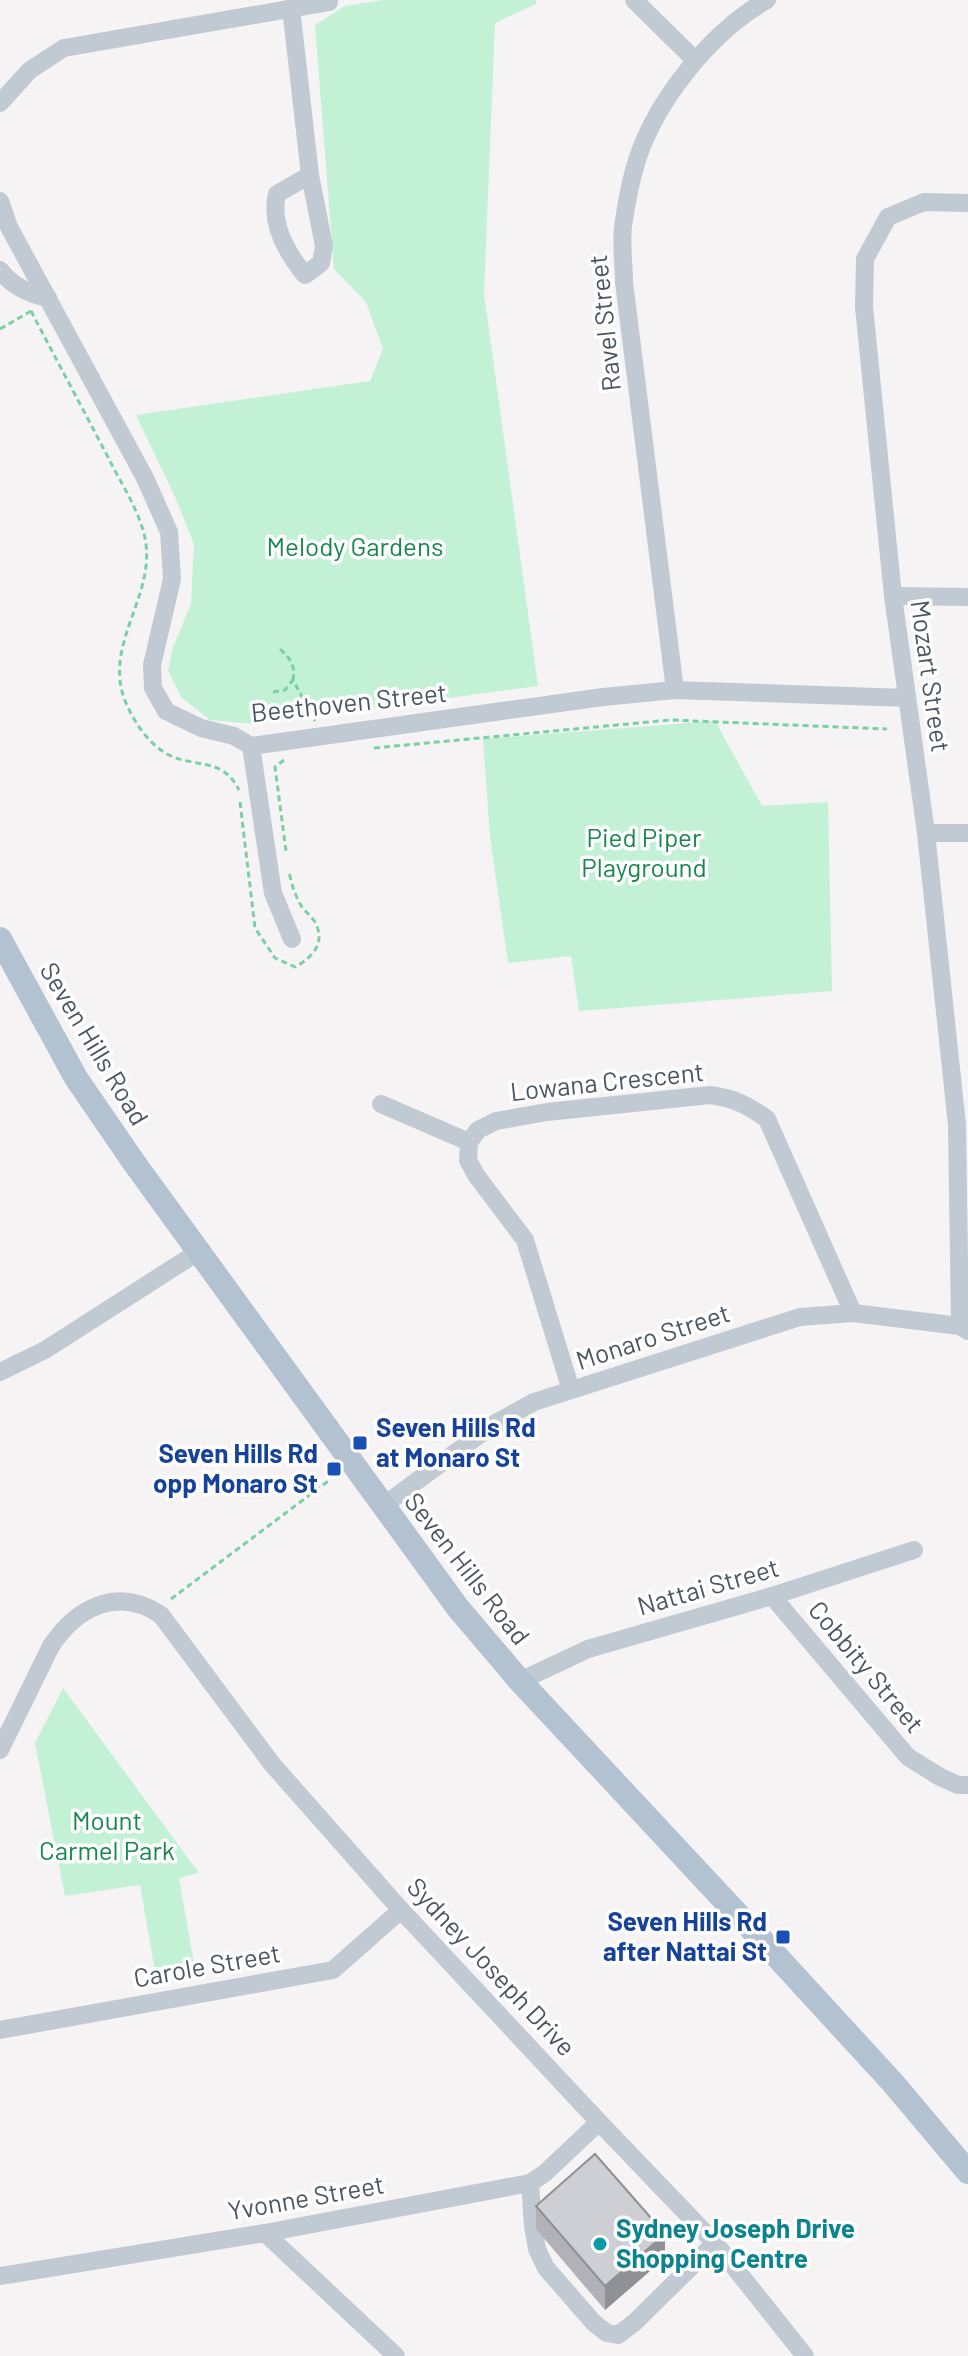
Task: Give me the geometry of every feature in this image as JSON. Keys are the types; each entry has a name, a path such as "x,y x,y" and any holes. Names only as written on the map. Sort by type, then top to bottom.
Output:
{"main road":[{"name":"Seven Hills Road","path":"0,939 76,1078 198,1252 458,1608 520,1681 893,2083 968,2172"}],"street":[{"path":"634,0 695,60"},
{"name":"Ravel Street","path":"675,690 624,282 623,223 637,159 664,104 695,60 742,14 767,0"},
{"path":"0,103 30,70 64,48 329,2"},
{"path":"291,8 310,175 324,246 321,263 305,275 289,255 273,210 277,194 310,175"},
{"name":"Beethoven Street","path":"0,201 9,227 145,478 169,532 172,579 152,665 153,688 166,711 201,728 234,736 251,746 603,697 675,690 907,698"},
{"name":"Mozart Street","path":"964,1328 957,1125 926,833 893,596 864,307 865,259 888,217 924,202 968,203"},
{"path":"0,270 19,288 48,299"},
{"path":"893,596 968,597"},
{"path":"251,746 273,893 292,939"},
{"path":"926,833 968,833"},
{"name":"Lowana Crescent","path":"469,1142 478,1130 496,1121 547,1112 710,1095 733,1098 767,1119 853,1313"},
{"path":"381,1104 469,1142 468,1160 476,1175 525,1240 571,1390"},
{"path":"0,1372 58,1342 198,1252"},
{"name":"Monaro Street","path":"383,1506 494,1424 534,1402 800,1317 853,1313 964,1328"},
{"name":"Nattai Street","path":"520,1681 588,1649 772,1596 914,1550"},
{"name":"Cobbity Street","path":"772,1596 908,1757 940,1777 958,1785 968,1785"},
{"path":"0,1750 41,1664 61,1631 76,1616 106,1603 133,1602 152,1609"},
{"name":"Sydney Joseph Drive","path":"152,1609 161,1615 272,1764 401,1910 715,2243 805,2356"},
{"name":"Carole Street","path":"0,2030 333,1970 401,1910"},
{"name":"Yvonne Street","path":"0,2276 265,2233 530,2183 545,2173 599,2122"},
{"path":"530,2183 537,2249 546,2268 594,2323 607,2333 618,2335 635,2322 715,2243"},
{"path":"265,2233 396,2356"}],"path":[{"path":"0,329 48,299"},
{"path":"31,311 47,343"},
{"path":"273,692 285,690 293,680 295,670 291,659 280,649"},
{"path":"293,680 308,704 318,737"},
{"path":"152,1609 331,1479"}],"green space":[{"name":"Melody Gardens","path":"383,0 536,0 536,4 495,23 484,293 538,686 254,724 210,720 181,697 168,671 173,647 191,604 194,544 136,415 370,381 383,349 366,302 334,269 315,25 345,6"},
{"name":"Pied Piper Playground","path":"715,721 762,806 828,802 832,991 579,1011 571,956 508,963 490,837 483,739"},
{"name":"Mount Carmel Park","path":"63,1688 199,1873 179,1878 195,1970 156,1977 140,1885 65,1896 35,1743"}],"building":[{"name":"Sydney Joseph Drive Shopping Centre","path":"595,2154 665,2234 605,2286 536,2206"}],"place":[{"name":"Seven Hills Rd at Monaro St","path":"360,1443"},
{"name":"Seven Hills Rd opp Monaro St","path":"334,1469"},
{"name":"Seven Hills Rd after Nattai St","path":"783,1937"},
{"name":"Sydney Joseph Drive Shopping Centre","path":"600,2244"}]}
